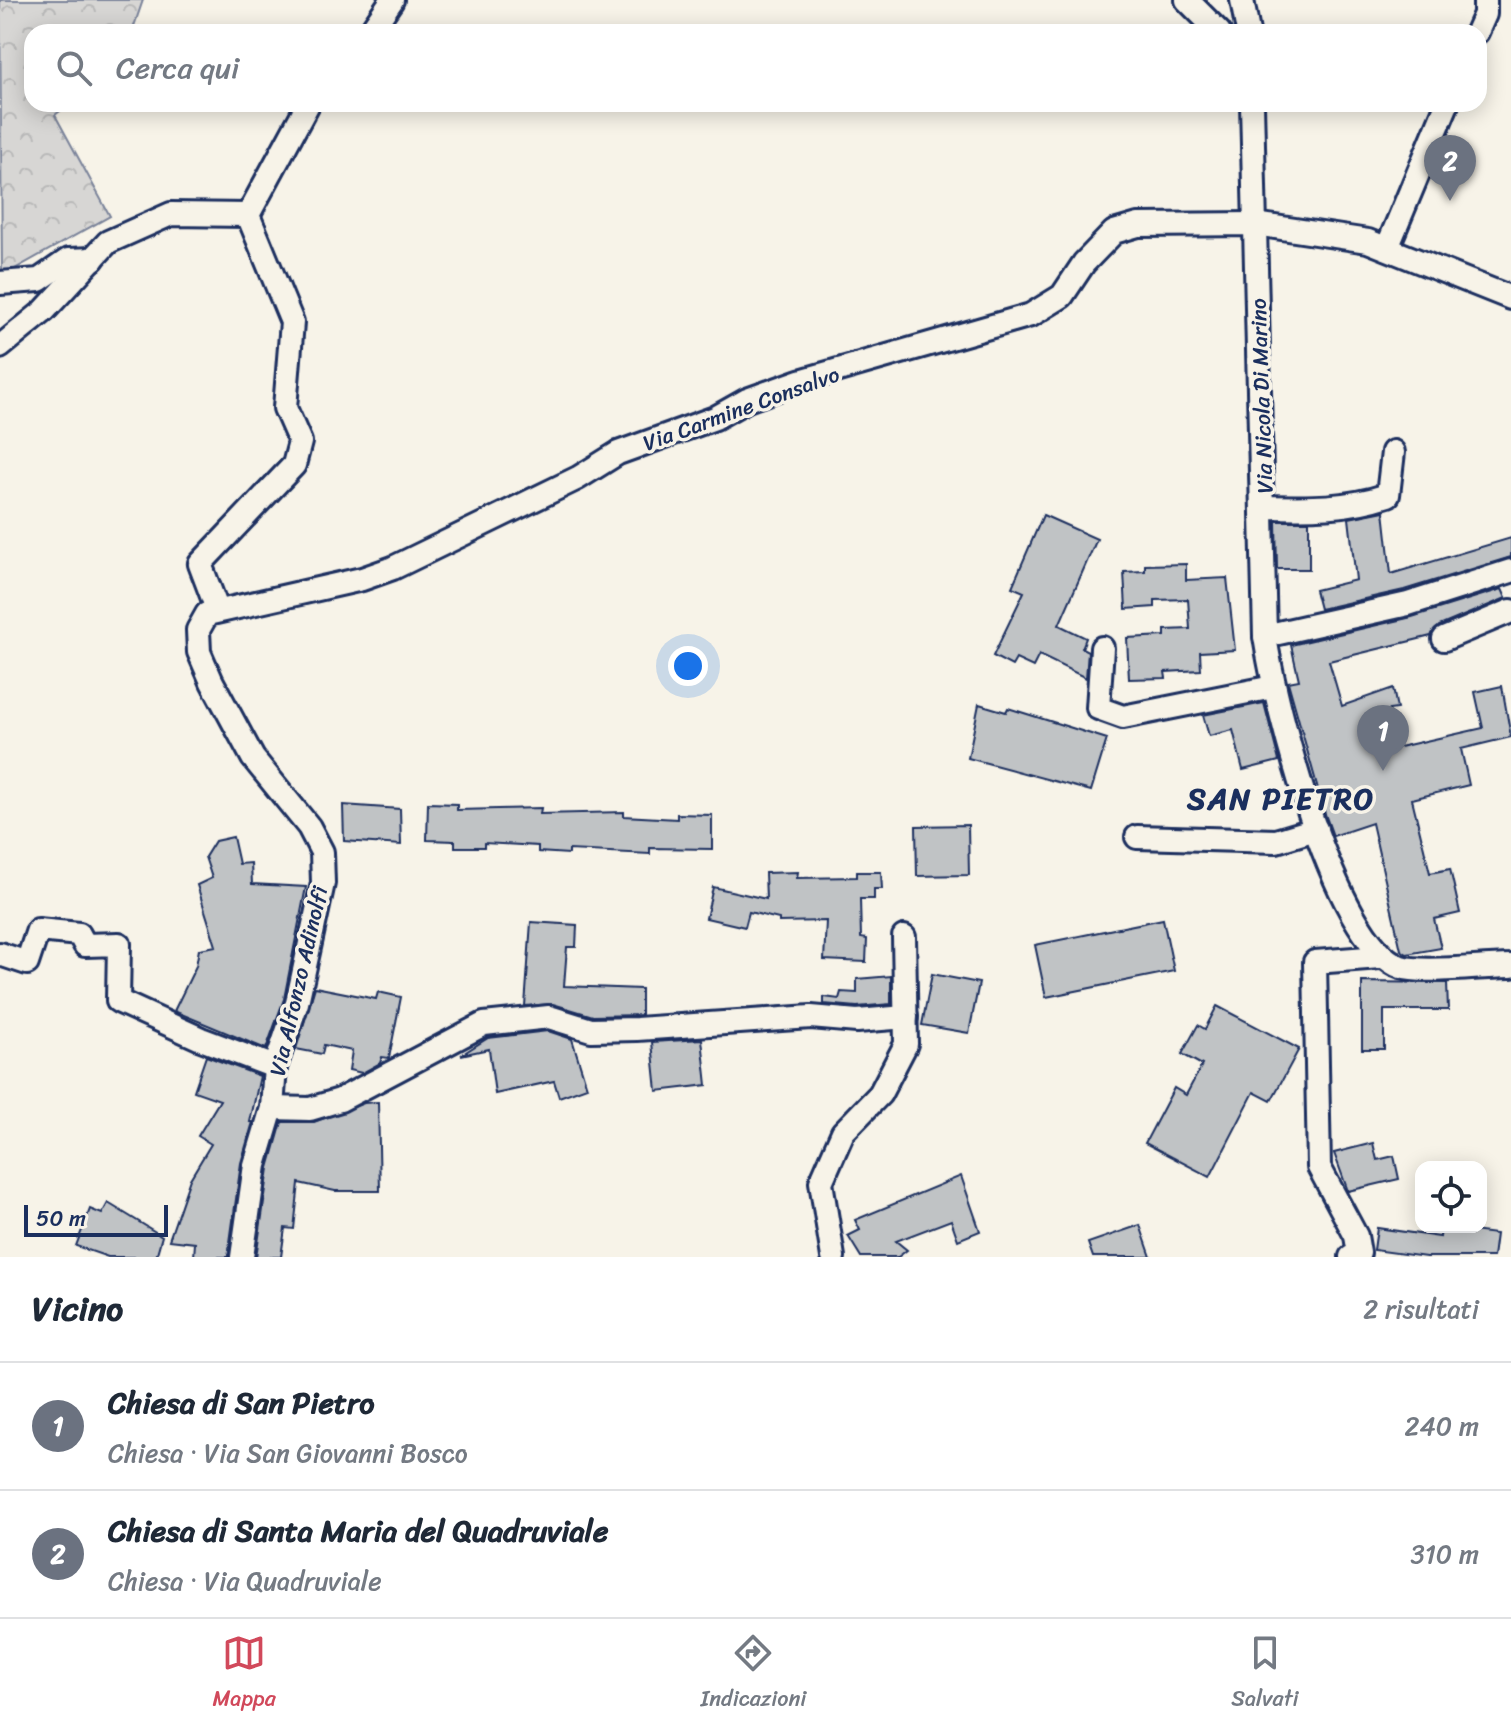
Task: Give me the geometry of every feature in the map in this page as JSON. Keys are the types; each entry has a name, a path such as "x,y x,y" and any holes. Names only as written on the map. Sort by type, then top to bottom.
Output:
{"street":[{"path":"376,24 392,0"},
{"path":"1187,0 1214,24"},
{"path":"1242,0 1246,24"},
{"path":"1481,24 1485,14 1485,0"},
{"path":"248,215 304,112"},
{"name":"Via Nicola Di Marino","path":"1252,112 1265,507 1265,636 1273,687 1316,829 1362,929 1380,957"},
{"path":"1387,248 1444,112"},
{"path":"0,347 44,311 108,242 171,214 248,215"},
{"path":"217,609 200,564 288,473 300,442 285,408 292,322 248,215"},
{"name":"Via Carmine Consalvo","path":"217,609 362,579 393,568 578,478 618,453 715,418 747,400 800,381 1031,315 1062,296 1084,263 1114,232 1138,225 1255,224 1368,241 1511,298"},
{"path":"0,283 39,280 68,260 93,259"},
{"path":"1265,507 1334,508 1358,505 1388,495 1393,452"},
{"path":"1265,636 1408,604 1511,571"},
{"name":"Via Alfonzo Adinolfi","path":"217,609 207,614 198,630 199,652 253,758 309,827 322,852 323,883 297,1003 275,1067 272,1108 255,1165 242,1257"},
{"path":"1444,639 1511,611"},
{"path":"1102,648 1098,708 1123,717 1273,687"},
{"path":"1137,837 1276,841 1316,829"},
{"path":"0,954 27,963 38,930 79,934 85,945 119,944 118,1001 201,1039 275,1067"},
{"path":"833,1257 821,1182 843,1132 880,1094 897,1067 906,1044 904,937"},
{"path":"1351,1257 1359,1253 1356,1236 1319,1167 1315,962 1380,957 1404,969 1510,965"},
{"path":"272,1108 310,1109 340,1100 484,1024 549,1017 591,1030 811,1017 857,1021 906,1017"}],"green space":[{"path":"0,0 143,0 135,24 24,24 24,112 59,112 55,115 110,216 2,276"}],"building":[{"path":"1384,511 1391,574 1511,538 1511,557 1404,590 1320,609 1315,590 1356,580 1349,518"},
{"path":"1043,515 1097,539 1059,625 1086,638 1082,648 1088,651 1086,678 1039,655 1033,667 1016,659 1012,666 993,656 1024,592 1012,587"},
{"path":"1276,521 1309,521 1309,569 1277,569"},
{"path":"1186,564 1186,580 1227,578 1235,650 1200,652 1201,670 1165,672 1166,678 1129,679 1127,638 1165,636 1165,630 1190,629 1188,599 1155,600 1155,607 1126,609 1124,572 1145,571 1145,565"},
{"path":"1502,589 1506,598 1439,626 1431,636 1329,661 1342,706 1393,688 1397,709 1389,710 1399,747 1483,728 1475,692 1502,686 1511,737 1461,749 1469,785 1412,799 1430,873 1450,869 1460,913 1434,919 1441,948 1407,954 1401,950 1372,823 1333,836 1288,682 1299,680 1291,645 1412,617"},
{"path":"1264,703 1279,761 1243,770 1233,730 1209,736 1203,715"},
{"path":"979,704 1006,712 1008,708 1107,739 1091,791 968,758"},
{"path":"428,803 457,804 457,810 541,808 540,814 624,812 624,816 677,819 677,814 712,815 712,849 650,848 650,854 569,850 569,854 538,852 538,846 484,843 484,847 455,847 455,841 427,840"},
{"path":"343,805 400,809 401,845 344,841"},
{"path":"968,825 969,875 917,876 916,826"},
{"path":"233,837 239,864 251,863 252,884 306,887 284,999 266,1049 174,1011 196,966 199,949 216,946 197,885 212,878 205,857 215,841"},
{"path":"798,872 797,878 857,877 857,872 881,872 882,889 874,889 874,899 860,899 861,938 867,939 866,962 824,960 826,921 779,922 779,919 749,912 745,927 706,918 713,887 766,899 765,873"},
{"path":"1163,919 1174,971 1046,997 1035,945"},
{"path":"531,922 577,925 576,947 567,947 564,986 641,989 641,1015 593,1016 553,1004 525,1006"},
{"path":"932,974 979,983 969,1033 922,1025"},
{"path":"891,976 891,1004 857,1007 824,1004 824,997 839,999 841,992 857,993 857,979"},
{"path":"1362,982 1447,983 1448,1010 1384,1010 1384,1049 1362,1049"},
{"path":"315,987 376,999 378,992 401,997 389,1058 382,1057 380,1063 362,1073 349,1070 352,1051 324,1045 322,1054 296,1049"},
{"path":"1217,1006 1299,1049 1271,1101 1254,1092 1210,1177 1145,1143 1174,1088 1186,1095 1202,1065 1182,1054 1198,1025 1205,1029"},
{"path":"548,1031 572,1039 587,1087 559,1097 554,1081 495,1094 489,1049 461,1055 488,1038"},
{"path":"702,1039 707,1085 657,1091 652,1042"},
{"path":"206,1056 260,1076 250,1122 253,1122 241,1163 228,1257 194,1257 195,1243 169,1240 190,1179 211,1144 198,1136 220,1100 194,1091"},
{"path":"378,1102 380,1191 335,1191 299,1183 294,1229 285,1228 281,1257 256,1257 269,1168 282,1122 314,1122 364,1103"},
{"path":"1373,1143 1377,1160 1394,1156 1399,1179 1348,1191 1334,1153"},
{"path":"961,1176 980,1231 958,1240 951,1220 896,1241 907,1250 898,1257 861,1257 848,1236 860,1230 855,1220"},
{"path":"108,1203 162,1236 156,1257 108,1257 76,1246 90,1209 102,1214"},
{"path":"1140,1225 1151,1257 1093,1257 1088,1243"},
{"path":"1377,1228 1440,1237 1440,1233 1496,1234 1493,1257 1426,1257 1374,1250"}],"place":[{"name":"Chiesa di Santa Maria del Quadruviale","path":"1450,201"},
{"name":"Chiesa di San Pietro","path":"1383,771"}],"district":[{"name":"SAN PIETRO","path":"1281,799"}]}
